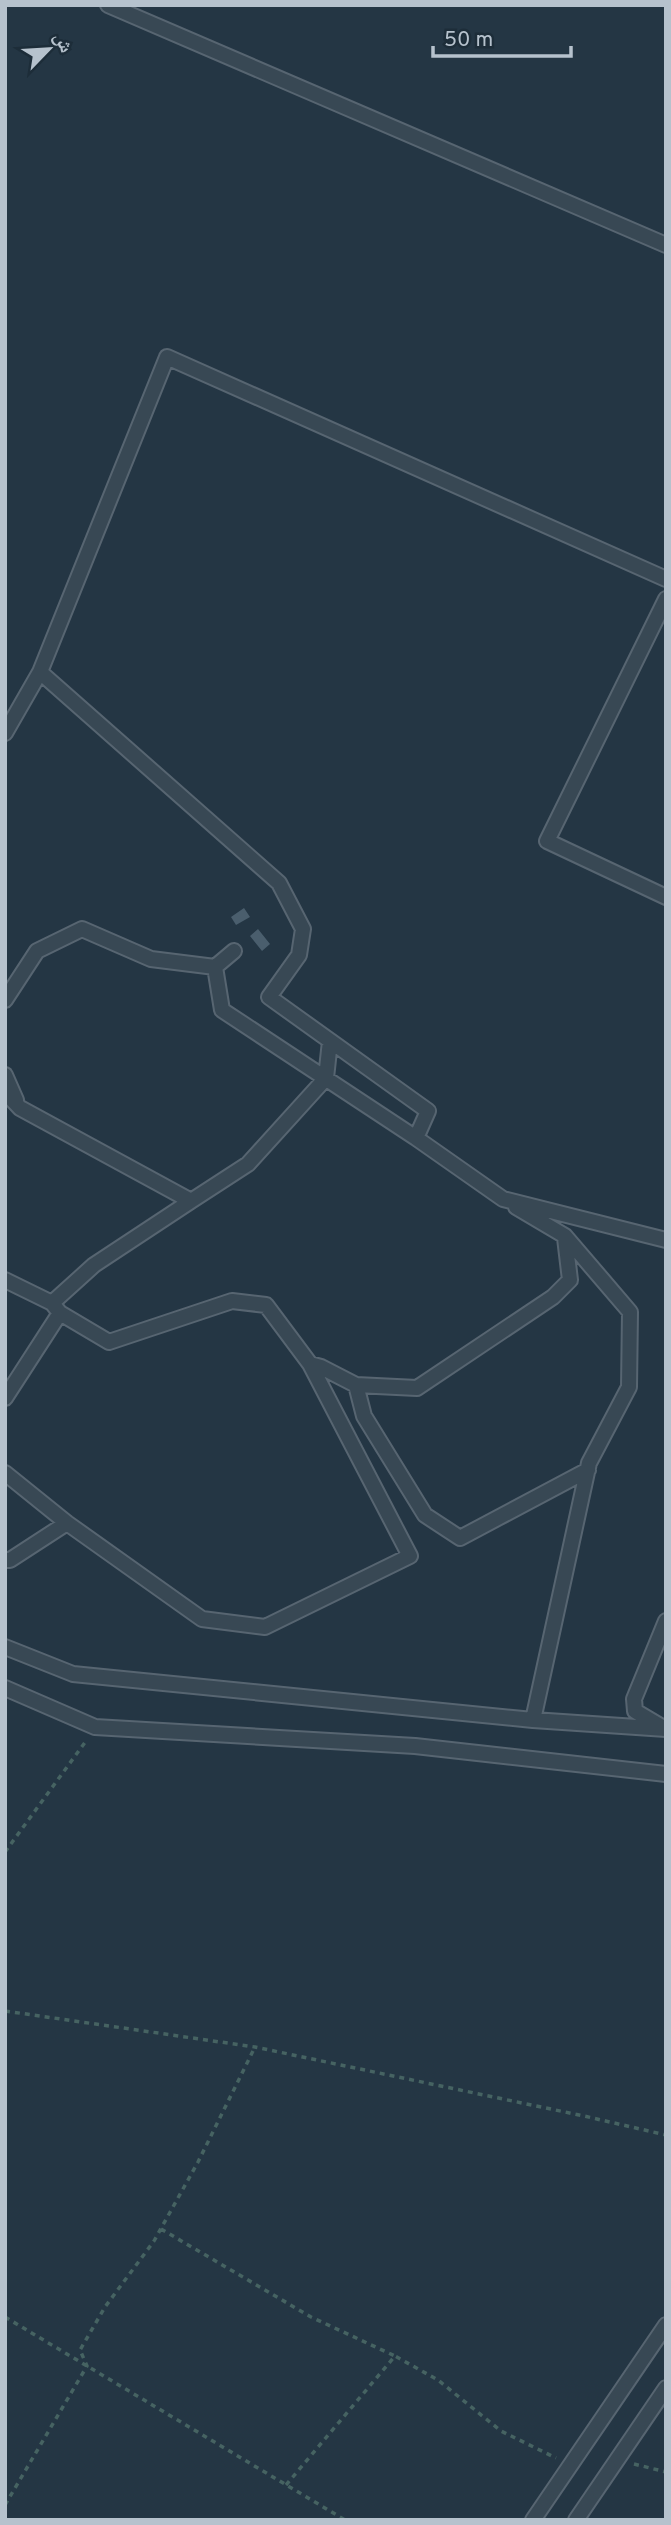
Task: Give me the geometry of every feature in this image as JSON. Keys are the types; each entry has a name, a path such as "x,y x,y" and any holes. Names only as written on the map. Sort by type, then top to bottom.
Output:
{"street":[{"path":"108,5 130,10 666,245"},
{"path":"5,733 40,672 167,357 666,579"},
{"path":"666,599 547,841 666,897"},
{"path":"40,672 279,883 303,929 299,955 269,998 428,1111 416,1138"},
{"path":"5,1000 37,951 82,929 151,959 215,967 234,951"},
{"path":"215,967 222,1010 503,1199 565,1236 630,1312 629,1387 589,1463 533,1720"},
{"path":"5,1398 56,1308 94,1265 248,1164 326,1078 330,1041"},
{"path":"5,1075 20,1108"},
{"path":"5,1092 20,1108 191,1201"},
{"path":"503,1199 666,1240"},
{"path":"310,1364 356,1385 418,1388 553,1297 570,1280 565,1236"},
{"path":"5,1280 109,1342 232,1301 266,1305 310,1364 410,1556 265,1627 202,1619 67,1523 5,1474"},
{"path":"356,1385 364,1416 425,1516 460,1538 588,1470"},
{"path":"5,1560 10,1560 67,1523"},
{"path":"666,1621 634,1699 635,1711 666,1729"},
{"path":"5,1647 73,1674 533,1720 666,1729"},
{"path":"5,1688 95,1727 415,1746 666,1774"},
{"path":"533,2520 666,2325"},
{"path":"576,2520 666,2388"}],"path":[{"path":"5,1852 95,1727"},
{"path":"5,2011 255,2047 666,2135"},
{"path":"87,2366 80,2350 105,2307 161,2229 198,2162 255,2047"},
{"path":"161,2229 311,2317 395,2356 439,2380 501,2431 570,2465"},
{"path":"5,2317 345,2520"},
{"path":"286,2486 395,2356"},
{"path":"5,2505 87,2366"},
{"path":"617,2459 666,2472"}],"building":[{"path":"244,908 250,917 236,925 231,917"},
{"path":"258,929 270,944 262,951 250,936"}]}
